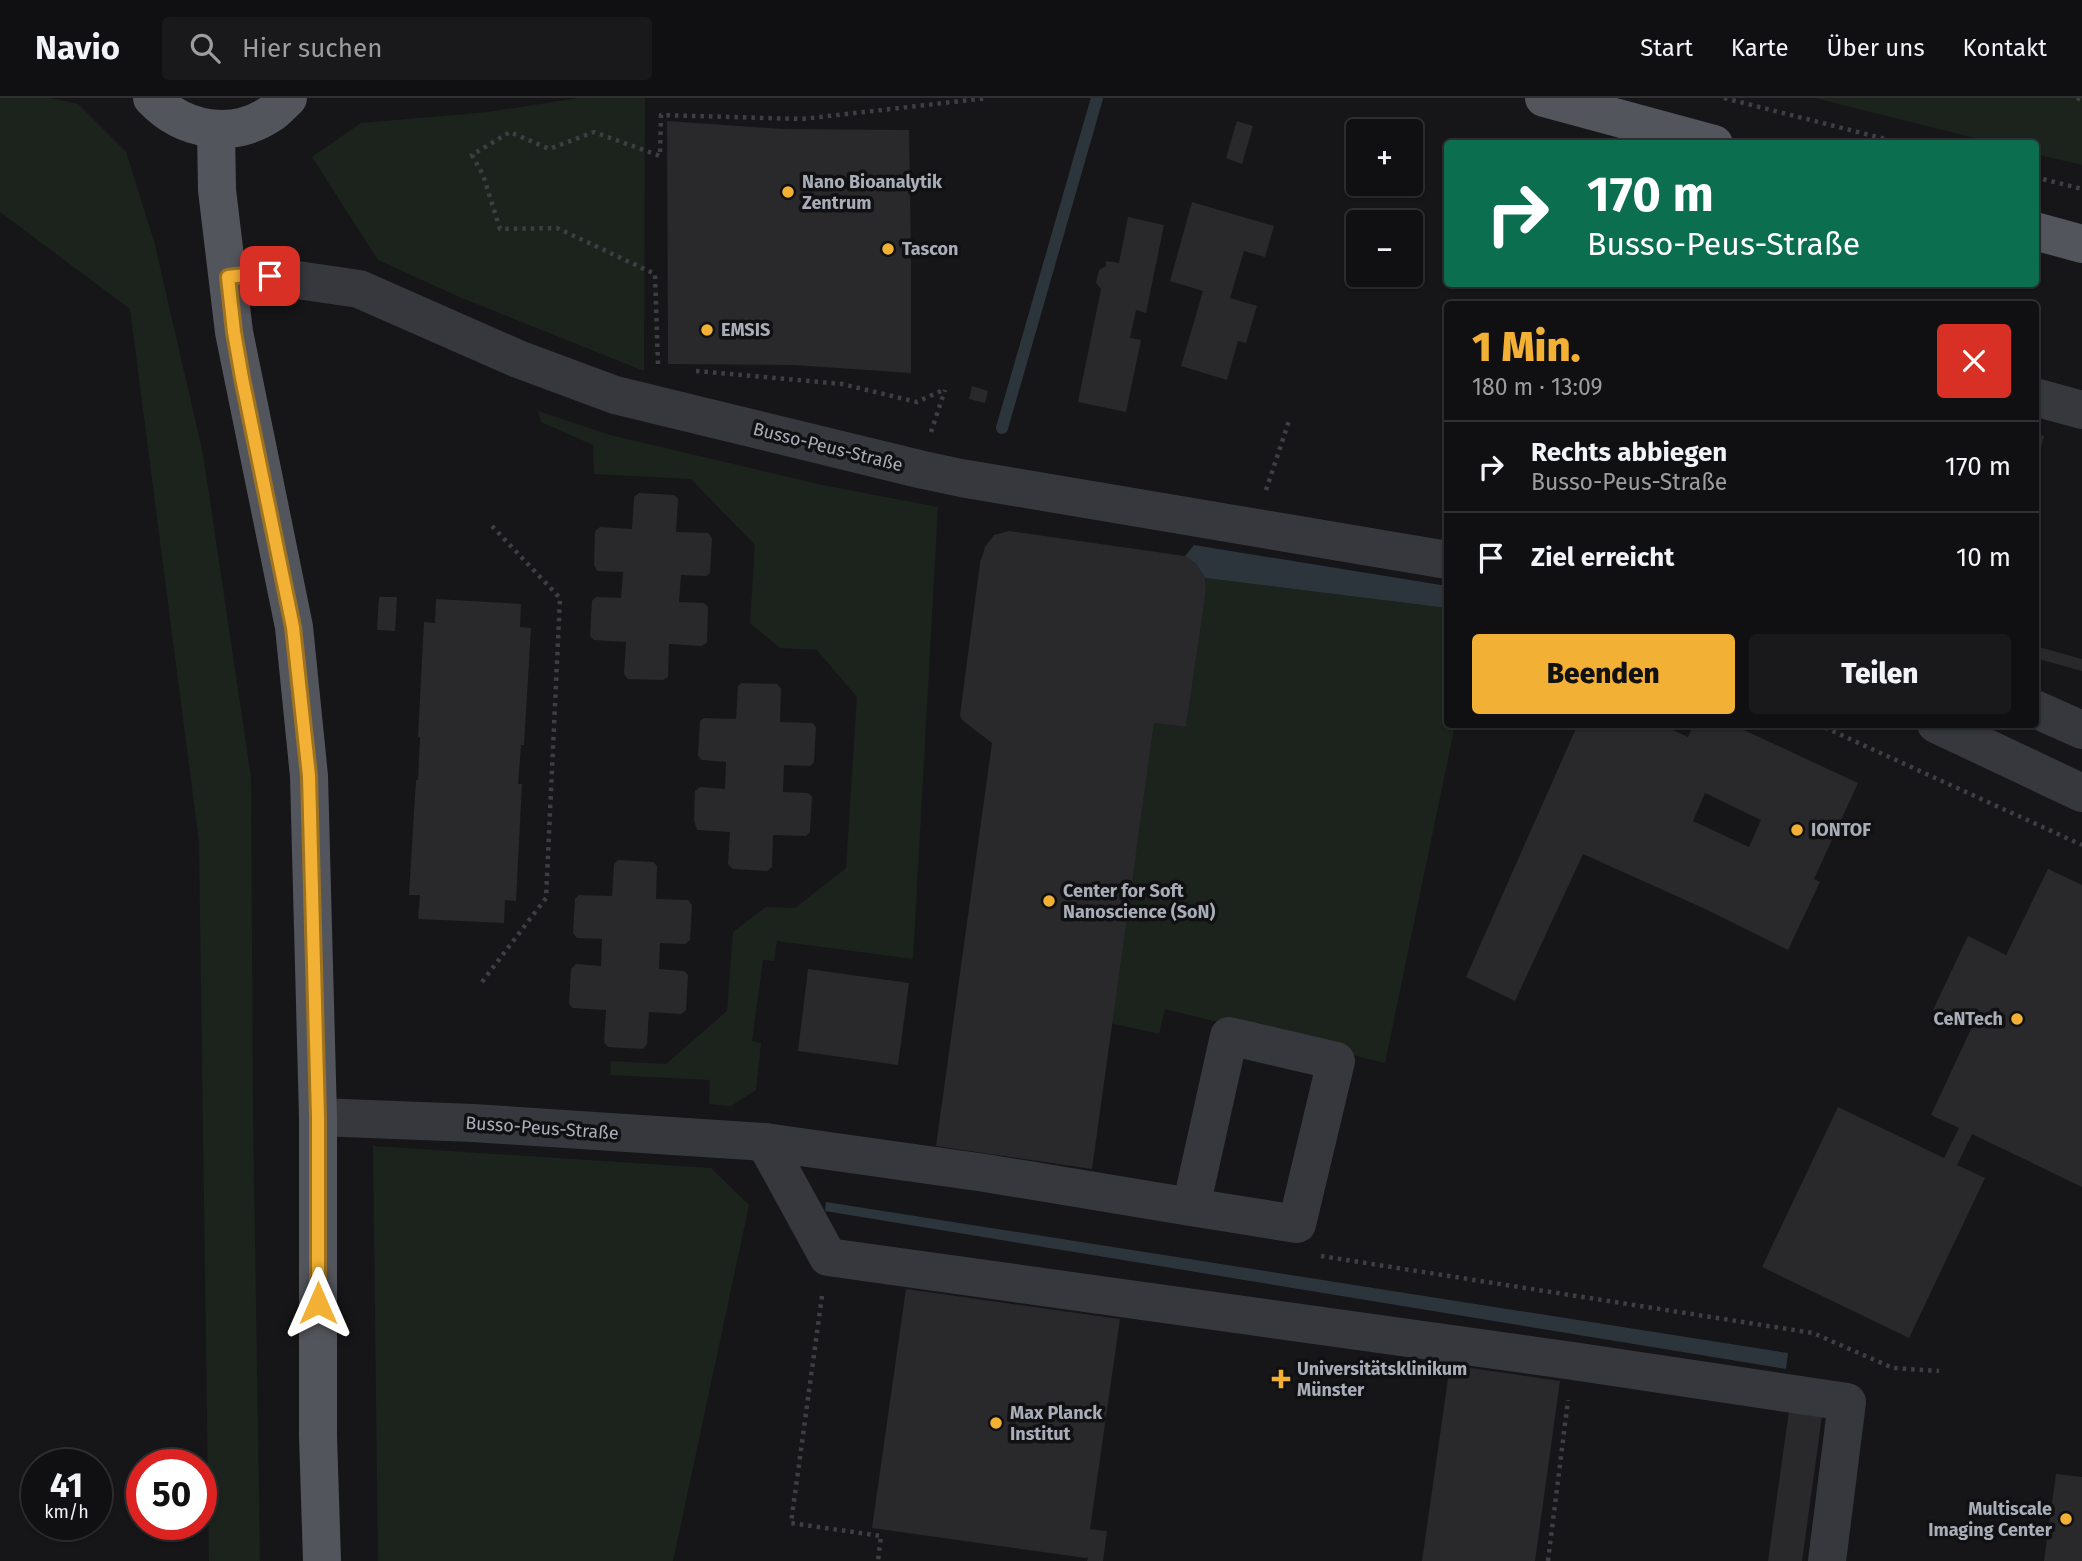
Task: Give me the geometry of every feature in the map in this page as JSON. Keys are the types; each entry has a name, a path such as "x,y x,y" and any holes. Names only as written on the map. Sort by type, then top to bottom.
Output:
{"main road":[{"path":"152,98 163,110 188,124 216,129 245,126 272,113 288,98"},
{"path":"1544,98 1699,140"},
{"path":"216,129 218,190 234,332 293,627 309,776 318,1117 318,1436 322,1561"},
{"path":"2039,233 2082,244"}],"street":[{"name":"Busso-Peus-Straße","path":"228,277 270,276 359,289 504,354 615,395 919,469 1444,559"},
{"path":"2039,398 2082,410"},
{"path":"2039,711 2082,730"},
{"path":"1944,728 2082,793"},
{"name":"Busso-Peus-Straße","path":"318,1117 473,1123 765,1142 985,1173 1191,1207 1297,1224 1336,1061 1229,1036 1191,1207"},
{"path":"765,1142 828,1257 1847,1402 1827,1561"}],"path":[{"path":"658,367 655,274 557,228 500,229 483,175 471,155 510,132 549,149 594,132 660,156 661,115 802,119 988,98"},
{"path":"1724,98 1889,140"},
{"path":"2039,178 2082,189"},
{"path":"685,370 842,384 917,402 945,389"},
{"path":"1264,496 1289,421"},
{"path":"482,982 546,898 560,598 491,525"},
{"path":"1826,728 2082,845"},
{"path":"1317,1255 1812,1333 1893,1368 1939,1371"},
{"path":"828,1257 791,1523 881,1536 877,1561"},
{"path":"1548,1561 1573,1361"}],"shaded area":[{"path":"0,98 50,98 78,104 126,152 154,241 203,454 251,777 260,1561 209,1561 209,1540 217,1540 217,1449 207,1449 199,842 130,309 0,212"},
{"path":"579,98 645,98 644,371 457,296 378,260 312,157 361,123 488,112"},
{"path":"1815,98 2082,98 2082,165 2039,155 2039,140 1983,140"},
{"path":"538,411 610,435 822,485 938,507 913,959 777,941 774,961 763,960 752,1041 761,1043 756,1090 731,1106 709,1104 710,1080 610,1075 611,1061 666,1064 727,1011 733,932 766,907 795,908 846,868 857,697 817,650 780,648 750,623 755,545 691,479 594,474 593,445 541,422"},
{"path":"1194,545 1444,586 1444,608 1205,578 1196,564 1185,556"},
{"path":"1205,578 1444,608 1444,728 1454,728 1385,1063 1165,1009 1159,1034 1111,1023 1154,723 1186,727 1206,590"},
{"path":"373,1146 711,1168 749,1205 673,1561 378,1561"},
{"path":"826,1202 1788,1353 1786,1369 825,1211"}],"building":[{"name":"Nano Bioanalytik Zentrum","path":"667,121 783,129 909,130 911,373 794,365 668,364"},
{"path":"1237,121 1253,126 1242,164 1226,158"},
{"path":"1192,202 1274,226 1265,257 1244,251 1230,298 1257,306 1246,343 1238,341 1227,380 1181,366 1203,291 1170,281"},
{"path":"1128,217 1164,225 1146,313 1136,310 1130,338 1141,340 1126,412 1078,402 1101,289 1096,283 1099,270 1106,266 1106,261 1119,263"},
{"path":"972,386 988,391 985,403 969,399"},
{"path":"2039,435 2044,436 2039,454"},
{"path":"639,493 674,495 678,499 676,532 708,533 712,538 710,573 706,576 681,575 679,602 704,603 708,607 707,642 702,646 669,644 668,677 663,680 628,679 624,674 626,642 594,640 590,636 592,601 596,597 621,598 623,572 598,571 594,566 595,531 600,527 632,529 634,497"},
{"name":"Center for Soft Nanoscience (SoN)","path":"1009,531 1185,556 1196,564 1205,578 1206,590 1186,727 1154,723 1092,1169 936,1146 992,743 962,720 960,715 980,563 985,547 994,535"},
{"path":"379,597 397,597 395,631 377,630"},
{"path":"436,599 521,604 520,627 531,628 524,745 521,745 518,784 522,784 516,901 505,900 504,923 418,919 420,895 409,895 418,780 424,622 435,623"},
{"path":"2039,647 2082,659 2082,671 2039,659"},
{"path":"742,683 777,684 781,689 780,722 812,723 816,727 814,762 810,766 784,765 783,792 808,793 812,797 810,832 806,836 773,835 772,867 767,871 733,869 728,864 730,832 697,830 694,820 695,791 700,787 725,789 726,762 702,760 698,756 700,721 704,718 736,719 738,686"},
{"path":"1576,728 1669,728 1688,737 1692,728 1740,728 1858,783 1814,879 1820,882 1788,950 1583,854 1515,1001 1466,977","holes":["1705,793 1761,820 1749,847 1693,821"]},
{"path":"618,860 653,862 657,866 656,899 688,900 692,905 690,940 685,944 660,943 659,969 684,971 688,975 686,1010 681,1014 649,1012 647,1044 643,1049 608,1047 604,1042 606,1010 573,1008 569,1004 571,969 576,964 601,966 602,939 577,938 573,933 575,899 579,895 612,896 614,864"},
{"path":"2048,869 2082,885 2082,1187 1972,1134 1957,1165 1985,1178 1909,1338 1762,1267 1838,1107 1944,1158 1959,1128 1931,1115 1971,1029 1933,1010 1968,936 2006,955"},
{"path":"808,969 909,983 898,1065 798,1051"},
{"name":"Max Planck Institut","path":"906,1289 1120,1319 1090,1529 1107,1531 1103,1561 1087,1561 1088,1557 872,1528"},
{"path":"1450,1365 1560,1381 1535,1561 1422,1561"},
{"path":"1789,1411 1822,1416 1802,1561 1768,1561"},
{"name":"Multiscale Imaging Center","path":"2056,1474 2082,1477 2082,1561 2044,1561"}],"waterway":[{"path":"1002,428 1097,98"}],"place":[{"name":"Nano Bioanalytik Zentrum","path":"788,192"},
{"name":"Tascon","path":"888,249"},
{"name":"EMSIS","path":"707,330"},
{"name":"IONTOF","path":"1797,830"},
{"name":"Center for Soft Nanoscience (SoN)","path":"1049,901"},
{"name":"CeNTech","path":"2017,1019"},
{"name":"Universitätsklinikum Münster","path":"1281,1379"},
{"name":"Max Planck Institut","path":"996,1423"},
{"name":"Multiscale Imaging Center","path":"2066,1519"}],"route":[{"path":"270,276 228,277 242,378 293,627 309,776 318,1117 318,1303"}]}
